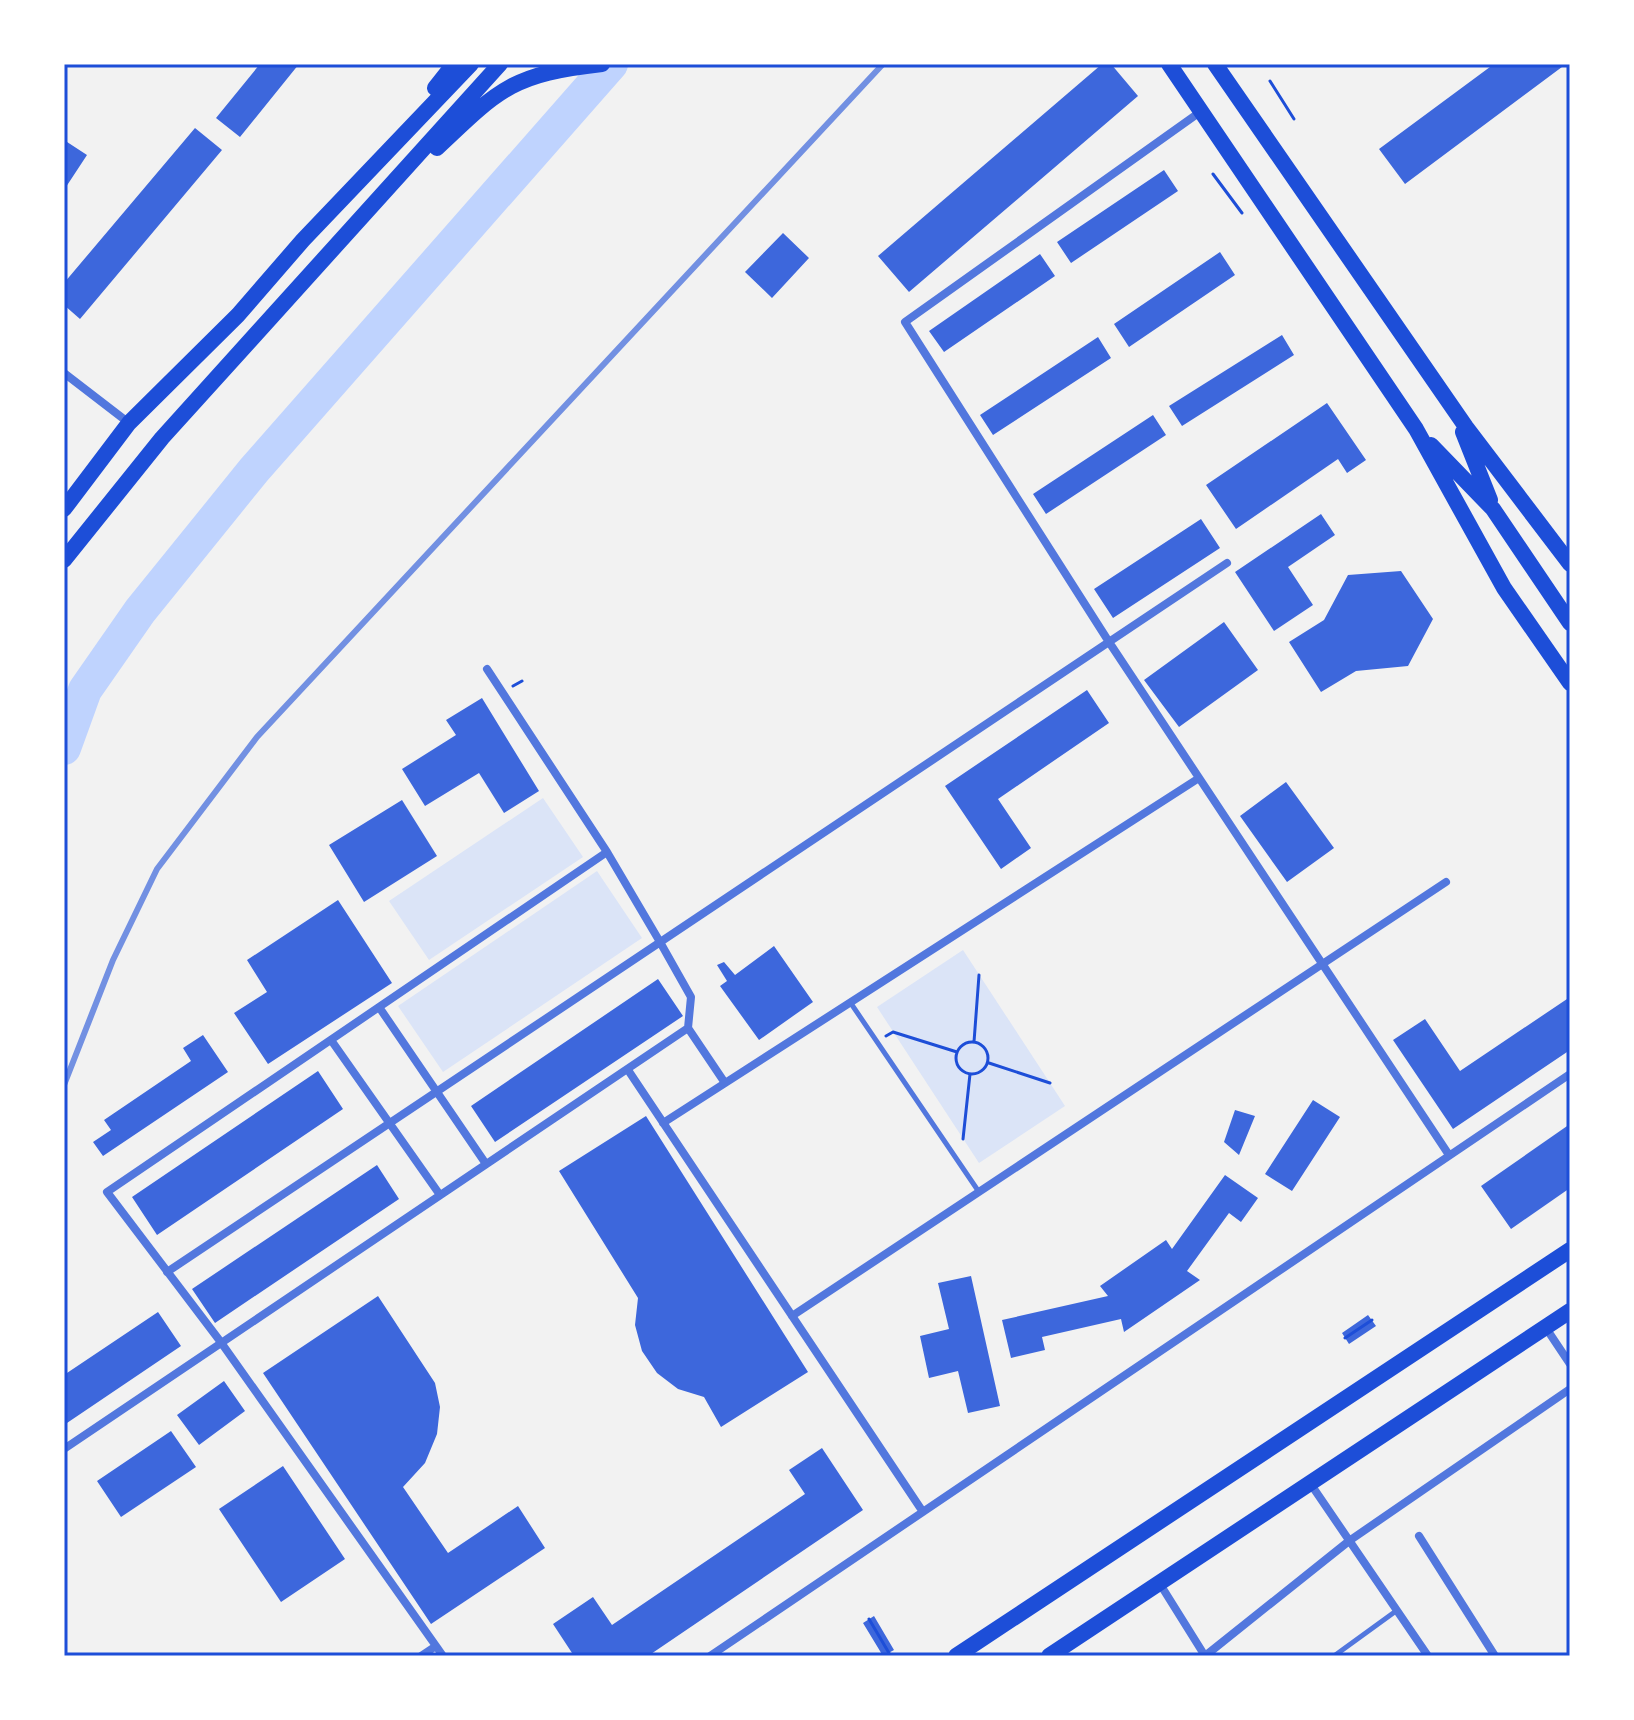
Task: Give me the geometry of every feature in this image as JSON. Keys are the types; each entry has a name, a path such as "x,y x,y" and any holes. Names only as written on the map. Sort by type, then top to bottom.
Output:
{"main road":[{"path":"64,509 129,423 238,315 454,64"},
{"path":"303,240 471,64"},
{"path":"64,560 162,438 500,64"},
{"path":"346,234 484,103 513,83 550,70 602,64"},
{"path":"1169,64 1416,429 1504,588 1570,683"},
{"path":"1215,64 1454,409 1570,564"},
{"path":"1454,409 1493,509"},
{"path":"1416,429 1493,509 1570,623"},
{"path":"956,1656 1570,1250"},
{"path":"1049,1656 1570,1311"}],"street":[{"path":"1200,112 905,322 1109,642 1449,1155"},
{"path":"64,373 129,423"},
{"path":"167,1272 1227,563"},
{"path":"487,669 607,852 660,942 691,997 688,1028 725,1083"},
{"path":"663,1123 1199,778"},
{"path":"443,1656 220,1341 107,1192 607,852"},
{"path":"792,1316 1446,882"},
{"path":"379,1007 486,1164"},
{"path":"64,1449 688,1028"},
{"path":"331,1040 440,1195"},
{"path":"628,1070 923,1512"},
{"path":"710,1656 1570,1074"},
{"path":"1546,1328 1570,1364"},
{"path":"1160,1584 1205,1656 1349,1541 1570,1389"},
{"path":"1310,1483 1428,1656"},
{"path":"1419,1536 1495,1656"},
{"path":"421,1656 436,1646"}],"lane":[{"path":"850,1002 979,1192"},
{"path":"1334,1656 1397,1610"}],"path":[{"path":"1270,81 1294,119"},
{"path":"1213,174 1242,213"},
{"path":"974,1042 979,975"},
{"path":"893,1032 957,1052"},
{"path":"974,1042 987,1050 988,1062 979,1073 970,1074 959,1067 957,1052 964,1044 974,1042"},
{"path":"988,1062 1050,1083"},
{"path":"963,1139 970,1074"},
{"path":"1345,1338 1372,1320"},
{"path":"869,1619 889,1653"}],"shaded area":[{"path":"543,798 583,857 429,960 389,901"},
{"path":"597,871 642,938 443,1072 398,1006"},
{"path":"963,950 1065,1106 979,1163 877,1007"}],"building":[{"path":"260,64 299,64 240,137 216,118"},
{"path":"1102,64 1111,64 1138,96 909,292 878,256"},
{"path":"1494,64 1566,64 1405,184 1379,149"},
{"path":"195,128 222,150 80,319 64,305 64,283"},
{"path":"64,140 87,155 64,190"},
{"path":"1164,170 1178,191 1071,263 1057,242"},
{"path":"783,233 809,258 772,298 745,272"},
{"path":"1220,252 1235,275 1129,347 1114,324"},
{"path":"1040,254 1055,276 944,352 929,331"},
{"path":"1282,335 1294,355 1182,426 1169,406"},
{"path":"1098,337 1111,358 993,435 980,415"},
{"path":"1327,403 1366,460 1347,473 1338,459 1236,529 1206,485"},
{"path":"1153,415 1166,435 1046,514 1033,494"},
{"path":"1321,514 1335,535 1288,567 1313,605 1274,631 1235,572"},
{"path":"1201,519 1220,548 1113,618 1094,589"},
{"path":"1401,571 1433,619 1408,666 1356,671 1321,692 1289,642 1324,620 1348,575"},
{"path":"1224,622 1258,670 1179,727 1144,680"},
{"path":"1087,690 1109,723 998,799 1031,848 1001,869 945,786"},
{"path":"482,698 539,791 504,813 479,773 425,806 402,769 456,735 446,720"},
{"path":"1286,782 1334,848 1287,882 1240,816"},
{"path":"402,800 437,856 364,902 329,845"},
{"path":"338,900 392,983 268,1064 234,1013 267,992 247,960"},
{"path":"774,946 813,1002 759,1040 720,986 727,981 717,965 724,962 735,975"},
{"path":"658,979 683,1016 495,1142 471,1106"},
{"path":"1570,997 1570,1050 1453,1129 1393,1040 1425,1019 1460,1071"},
{"path":"203,1035 228,1072 103,1156 93,1142 111,1130 104,1120 191,1061 183,1048"},
{"path":"318,1071 343,1109 157,1235 132,1197"},
{"path":"1313,1100 1340,1117 1292,1191 1265,1174"},
{"path":"1235,1110 1255,1116 1239,1155 1224,1142"},
{"path":"646,1116 808,1372 721,1427 704,1397 678,1389 657,1373 642,1351 635,1325 638,1298 559,1171"},
{"path":"1570,1124 1570,1188 1511,1229 1481,1186"},
{"path":"377,1165 399,1199 215,1323 192,1289"},
{"path":"1225,1175 1258,1198 1241,1222 1229,1213 1187,1271 1200,1280 1124,1332 1121,1319 1042,1337 1045,1350 1011,1358 1002,1320 1108,1296 1100,1286 1166,1240 1172,1249"},
{"path":"971,1276 1000,1406 968,1413 958,1371 929,1378 920,1336 949,1329 938,1283"},
{"path":"378,1296 435,1383 440,1407 437,1434 425,1463 403,1487 448,1553 518,1506 545,1548 431,1624 263,1373"},
{"path":"158,1312 181,1346 64,1425 64,1375"},
{"path":"1368,1315 1376,1326 1349,1344 1342,1333"},
{"path":"224,1381 245,1411 199,1445 177,1415"},
{"path":"171,1431 196,1467 121,1517 97,1481"},
{"path":"822,1448 863,1510 648,1656 574,1656 553,1624 593,1597 612,1625 805,1494 789,1470"},
{"path":"283,1466 345,1559 281,1602 219,1509"},
{"path":"874,1616 894,1650 883,1656 863,1623"}],"waterway":[{"path":"64,748 85,690 140,611 254,470 611,64"}],"railway":[{"path":"64,1085 113,960 157,869 257,737 883,64"}]}
